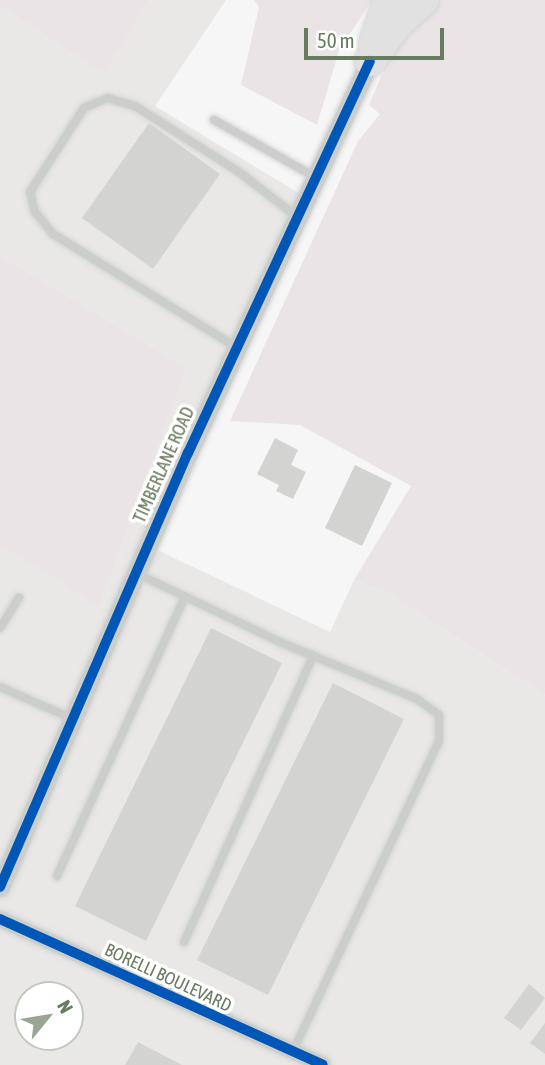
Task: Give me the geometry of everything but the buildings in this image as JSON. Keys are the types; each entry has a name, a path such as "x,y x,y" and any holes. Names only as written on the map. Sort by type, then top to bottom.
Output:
{"highway":[{"path":"370,61 389,0"},
{"path":"370,61 397,24 424,0"}],"street":[{"name":"TIMBERLANE ROAD","path":"0,887 236,347 370,61"},
{"name":"BORELLI BOULEVARD","path":"0,919 323,1065"}],"lane":[{"path":"236,347 53,233 34,212 30,192 84,108 108,98 135,106 239,172 296,216"},
{"path":"214,120 315,177"},
{"path":"136,573 313,656 417,699 439,715 439,741 292,1053"},
{"path":"57,876 185,597"},
{"path":"0,628 19,598"},
{"path":"184,942 313,656"},
{"path":"0,687 73,719"}],"shaded area":[{"path":"0,0 149,0 103,73 0,6"},
{"path":"149,0 226,0 155,106 307,198 149,546 330,632 354,580 388,593 545,695 545,1065 0,1065 0,545 99,605 187,368 0,255 0,6 102,72"},
{"path":"254,0 372,0 339,51 317,125 241,85 259,7"},
{"path":"442,0 545,0 545,695 388,593 354,580 411,486 300,425 230,421 358,141 380,114 369,105 394,46 433,3"},
{"path":"0,255 187,368 99,606 0,545"}],"cycle path":[{"path":"0,887 188,453 370,61"},
{"path":"0,919 323,1065"}]}
